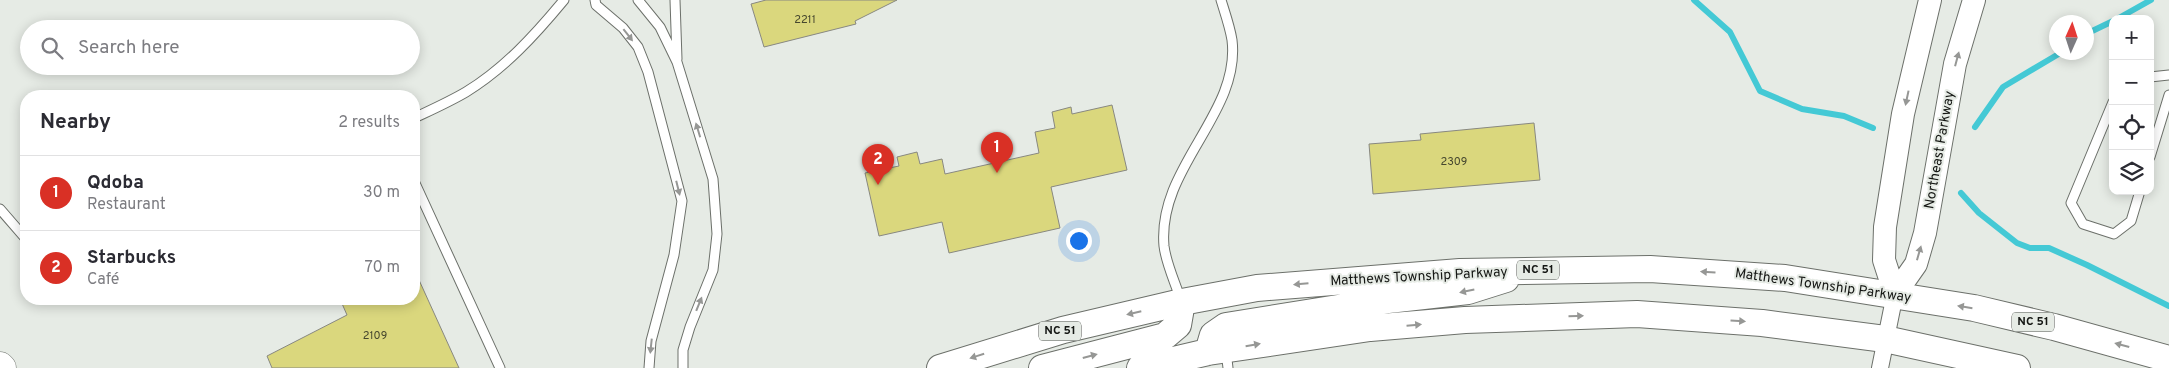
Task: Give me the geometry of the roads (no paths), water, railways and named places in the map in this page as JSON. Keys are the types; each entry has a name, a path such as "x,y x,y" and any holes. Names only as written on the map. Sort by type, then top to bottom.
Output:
{"main road":[{"name":"Matthews Township Parkway","path":"940,368 1064,330 1182,302 1257,288 1460,272 1650,269 1784,278 1895,294 1974,308 2045,325 2169,359"},
{"path":"1217,358 1213,335 1226,326 1388,300 1468,291 1530,271"},
{"path":"1042,368 1165,336 1178,325 1182,302"},
{"path":"1140,368 1217,358 1370,328 1464,320 1637,314 1762,323 1886,340 2017,368"}],"street":[{"name":"Northeast Parkway","path":"1895,294 1884,260 1885,227 1903,114 1930,0"},
{"name":"Northeast Parkway","path":"1880,368 1895,294 1916,264 1925,233 1955,64 1974,0"}],"lane":[{"path":"420,115 465,93 499,69 532,39 564,0"},
{"path":"595,0 596,5 623,28 641,56 648,72 682,201 674,255 651,341 649,368"},
{"path":"638,0 660,27 677,62 713,179 717,234 712,270 683,350 683,368"},
{"path":"674,0 677,62"},
{"path":"1182,302 1164,247 1165,219 1172,188 1222,101 1230,71 1232,41 1221,0"},
{"path":"2154,77 2169,75"},
{"path":"2152,150 2169,95"},
{"path":"2112,105 2071,203 2083,224 2114,234 2131,221 2139,195"},
{"path":"420,194 500,368"},
{"path":"0,209 20,233"}],"waterway":[{"path":"1694,0 1730,32 1760,91 1802,109 1844,116 1873,128"},
{"path":"2124,15 2151,0"},
{"path":"2094,30 2109,23"},
{"path":"1975,127 2003,87 2049,60"},
{"path":"1961,193 1979,213 2017,243 2030,248 2049,248 2169,306"}],"place":[{"name":"Qdoba","path":"997,173"},
{"name":"Starbucks","path":"878,185"}]}
